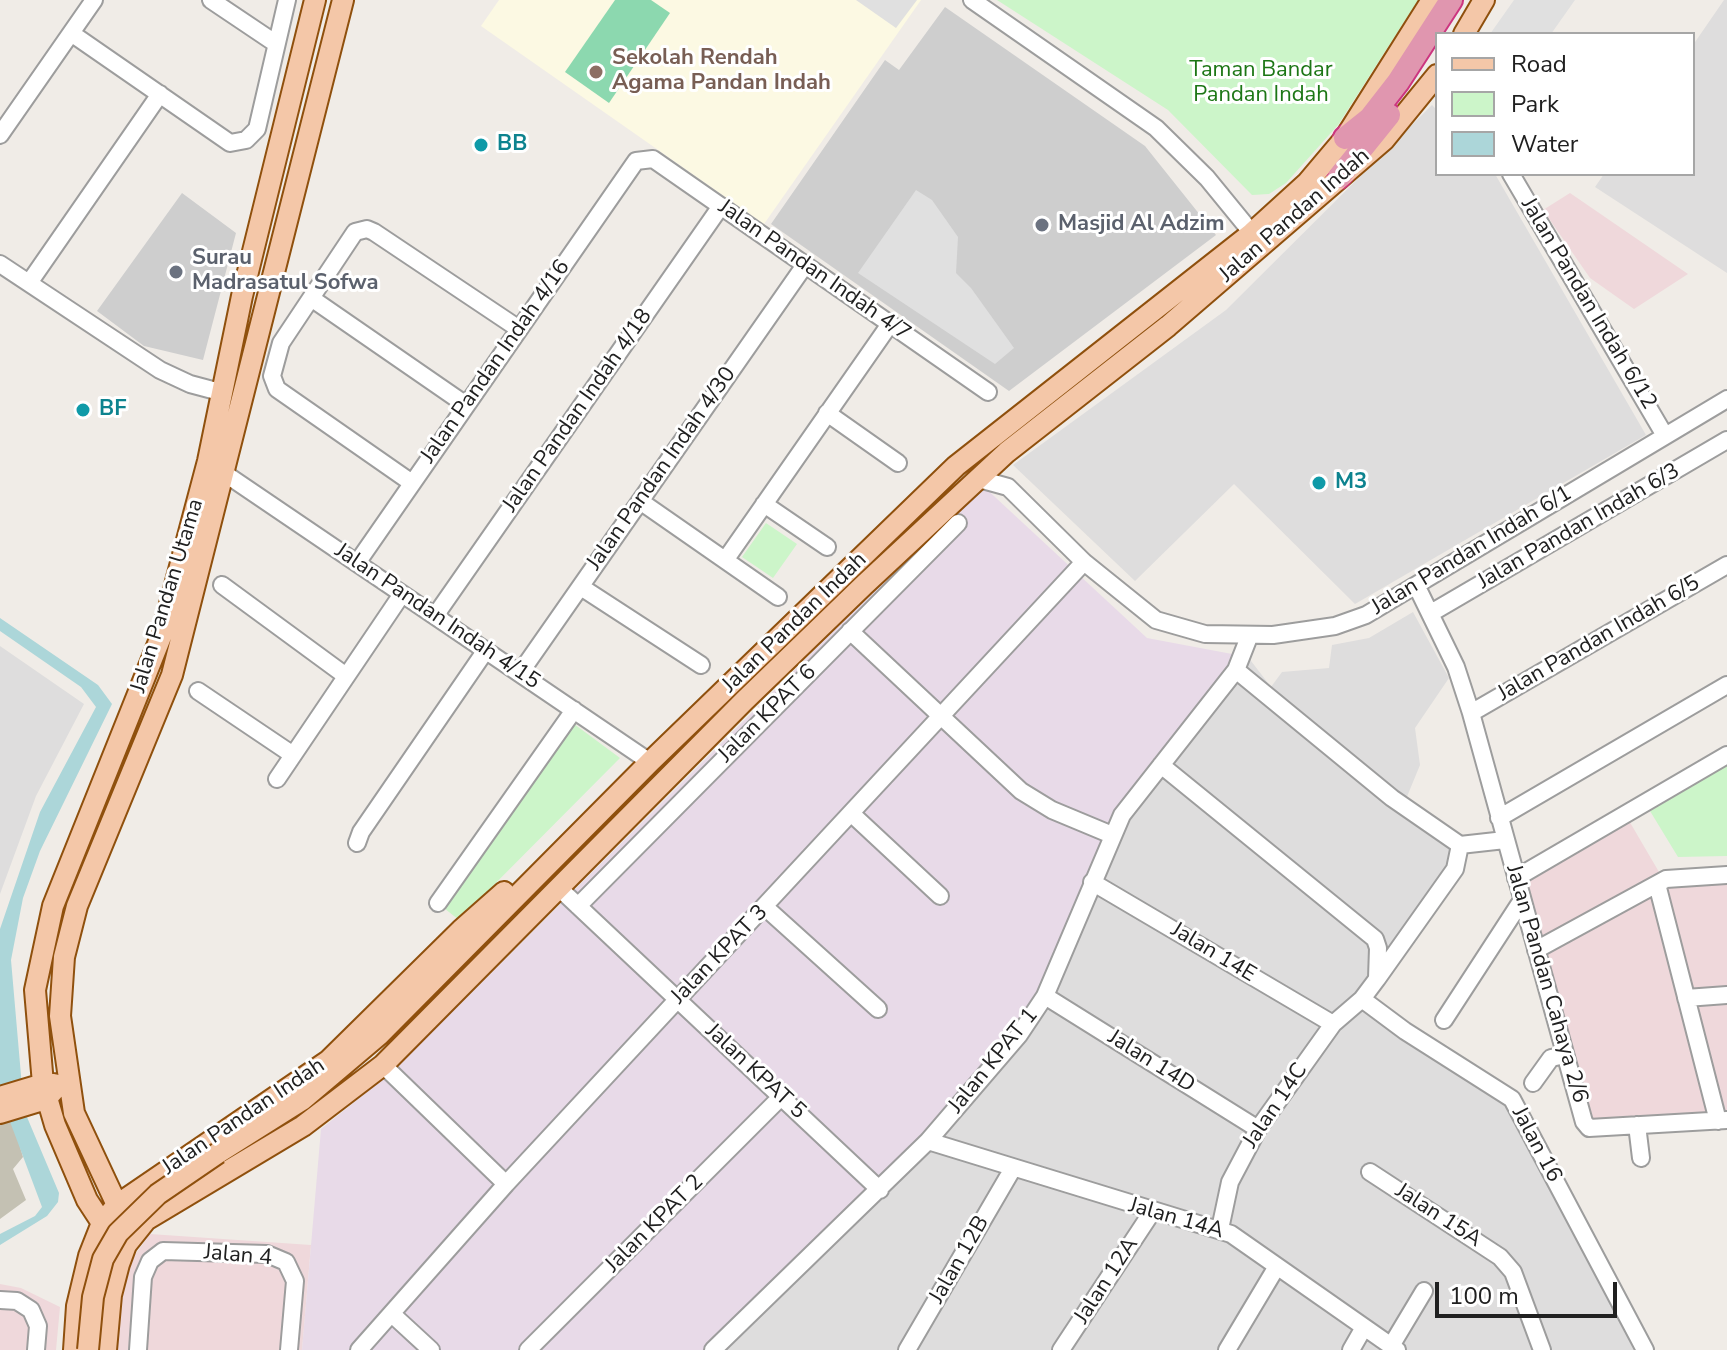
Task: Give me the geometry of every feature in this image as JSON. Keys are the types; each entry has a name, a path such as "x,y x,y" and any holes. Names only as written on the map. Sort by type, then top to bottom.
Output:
{"highway":[{"path":"1446,32 1451,0"},
{"path":"1448,32 1468,0"},
{"path":"1345,138 1370,118 1435,47"},
{"path":"1339,177 1435,50"}],"main road":[{"name":"Jalan Pandan Utama","path":"42,1095 60,981 77,906 172,675 216,467 220,392 315,0"},
{"path":"216,467 240,380 252,357 343,0"},
{"name":"Jalan Pandan Indah","path":"117,1205 303,1081 369,1023 461,930 523,876 545,869 650,762 956,466 1252,233 1307,183 1345,138 1432,0"},
{"path":"1449,32 1484,0"},
{"name":"Jalan Pandan Indah","path":"131,1237 171,1203 303,1126 383,1065 744,701 1007,452 1168,326 1384,140 1435,83"},
{"name":"Jalan Pandan Utama","path":"131,1237 102,1223 87,1200 42,1095 35,990 49,918 162,634 216,467"},
{"path":"88,1350 93,1297 103,1259 135,1213 336,1074 545,869"},
{"name":"Jalan Pandan Utama","path":"42,1095 86,1144 131,1237"},
{"path":"1,1108 42,1095"},
{"path":"155,1178 153,1194 171,1203"},
{"path":"74,1350 80,1290 102,1223 117,1205"},
{"path":"106,1350 111,1295 131,1237"},
{"path":"80,1290 84,1283 99,1278 108,1286 111,1295"}],"street":[{"path":"0,135 94,0"},
{"path":"211,0 275,43"},
{"path":"71,33 230,143 246,140 257,129 287,0"},
{"path":"972,0 1156,128 1199,169 1252,233"},
{"path":"29,283 160,94"},
{"name":"Jalan Pandan Indah 4/7","path":"636,161 653,159 988,392"},
{"name":"Jalan Pandan Indah 4/16","path":"357,563 636,161"},
{"name":"Jalan Pandan Indah 6/12","path":"1512,176 1664,434"},
{"name":"Jalan Pandan Indah 4/18","path":"435,616 721,206"},
{"path":"412,483 277,389 272,376 281,343 355,232 367,229 374,232 519,329"},
{"path":"0,264 160,370 190,384 220,392"},
{"name":"Jalan Pandan Indah 4/30","path":"520,673 805,265"},
{"path":"311,298 466,405"},
{"path":"726,559 890,324"},
{"name":"Jalan Pandan Indah 6/1","path":"979,479 1008,487 1084,562 1127,600 1156,620 1205,634 1249,637 1335,626 1366,615 1727,399"},
{"path":"827,413 898,463"},
{"name":"Jalan Pandan Indah 6/3","path":"1431,613 1727,440"},
{"path":"1007,452 1004,471 1008,487"},
{"name":"Jalan Pandan Indah 4/15","path":"216,467 650,762"},
{"path":"640,501 778,597"},
{"path":"764,504 827,547"},
{"name":"Jalan KPAT 6","path":"578,906 958,523"},
{"name":"Jalan KPAT 3","path":"359,1350 506,1184 853,815 1084,562"},
{"name":"Jalan Pandan Indah 6/5","path":"1471,713 1727,565"},
{"path":"222,585 346,676"},
{"path":"581,587 701,665"},
{"name":"Jalan Pandan Cahaya 2/6","path":"1417,587 1456,667 1471,713 1565,1055 1589,1128 1637,1125"},
{"path":"277,779 402,594"},
{"path":"850,631 1021,791 1052,810 1112,835"},
{"name":"Jalan KPAT 1","path":"713,1350 928,1141 1019,1035 1045,996 1122,815 1236,670 1249,637"},
{"path":"357,843 361,832 486,650"},
{"path":"1236,670 1392,798 1460,845 1505,840"},
{"path":"1499,818 1727,685"},
{"path":"198,691 293,755"},
{"path":"438,903 574,710"},
{"path":"1516,878 1727,755"},
{"path":"1161,765 1375,939 1378,948 1377,979"},
{"path":"853,815 940,896"},
{"name":"Jalan 14C","path":"1220,1229 1230,1182 1258,1129 1333,1024 1362,999 1377,979 1455,869 1460,845"},
{"path":"1536,950 1666,879 1727,875"},
{"name":"Jalan 14E","path":"1092,882 1333,1024"},
{"path":"1641,1158 1637,1125 1723,1120 1686,998 1657,884"},
{"name":"Jalan KPAT 5","path":"560,889 880,1190"},
{"path":"1444,1020 1522,900"},
{"path":"766,908 878,1009"},
{"path":"1686,998 1727,995"},
{"name":"Jalan 14D","path":"1045,996 1258,1129"},
{"name":"Jalan 16","path":"1362,999 1405,1031 1512,1099 1645,1350"},
{"path":"1533,1083 1551,1058 1565,1055"},
{"path":"383,1065 506,1184"},
{"name":"Jalan KPAT 2","path":"528,1350 781,1097"},
{"name":"Jalan 14A","path":"928,1141 1012,1170 1220,1229 1394,1348"},
{"name":"Jalan 12B","path":"907,1350 1012,1170"},
{"name":"Jalan 15A","path":"1370,1172 1500,1257 1513,1272 1542,1350"},
{"name":"Jalan 12A","path":"1061,1350 1152,1212"},
{"name":"Jalan 4","path":"138,1350 143,1277 150,1261 163,1251 276,1256 292,1271 295,1281 289,1350"},
{"path":"1227,1350 1276,1268"},
{"path":"1394,1348 1424,1291"},
{"path":"0,1300 17,1301 31,1310 38,1326 36,1350"},
{"path":"393,1315 431,1350"},
{"path":"1351,1350 1363,1329"}],"shaded area":[{"path":"499,0 921,0 764,224 481,26"},
{"path":"856,0 917,0 896,28"},
{"path":"1514,0 1575,0 1552,32 1491,32"},
{"path":"1727,0 1727,273 1595,187 1603,176 1695,176 1695,42"},
{"path":"945,7 1145,146 1216,235 1009,391 771,224 885,60 899,70"},
{"path":"1432,105 1435,108 1435,176 1496,176 1646,435 1355,604 1234,484 1135,581 1013,465 1226,310"},
{"path":"916,190 932,200 958,237 956,273 971,288 1014,348 995,364 858,273"},
{"name":"Surau Madrasatul Sofwa","path":"182,193 236,233 203,360 144,346 97,311"},
{"path":"1570,193 1688,274 1634,309 1590,278 1543,210"},
{"path":"981,484 1147,638 1248,657 1116,835 1033,1026 719,1350 302,1350 321,1129 392,1072"},
{"path":"1413,612 1449,678 1415,728 1420,765 1406,799 1469,853 1364,1004 1508,1100 1634,1350 719,1350 1116,835 1248,657 1271,687 1282,672 1329,668 1332,645 1369,638"},
{"path":"0,646 84,704 36,796 0,894"},
{"path":"1628,819 1666,884 1727,881 1727,1114 1594,1122 1525,878"},
{"path":"12,1119 23,1157 13,1169 26,1200 0,1219 0,1122"},
{"path":"150,1234 311,1245 302,1350 117,1350 120,1299 132,1259"},
{"path":"0,1284 21,1288 60,1307 56,1350 0,1350"}],"green space":[{"path":"615,0 651,0 670,13 609,103 565,72"},
{"name":"Taman Bandar Pandan Indah","path":"997,0 1418,0 1338,125 1286,183 1269,194 1252,195 1168,110"},
{"path":"766,523 797,544 773,578 742,557"},
{"path":"570,721 620,758 459,920 444,908"},
{"path":"1727,765 1727,856 1678,857 1650,811"}],"water":[{"path":"0,618 98,685 112,704 40,851 23,898 11,960 24,1110 59,1193 58,1202 47,1216 0,1245 0,1234 35,1216 42,1207 0,1095 0,929 40,812 96,707 81,687 0,631"}],"place":[{"name":"Sekolah Rendah Agama Pandan Indah","path":"596,72"},
{"name":"BB","path":"481,145"},
{"name":"Masjid Al Adzim","path":"1042,225"},
{"name":"Surau Madrasatul Sofwa","path":"176,272"},
{"name":"BF","path":"83,410"},
{"name":"M3","path":"1319,483"}]}
